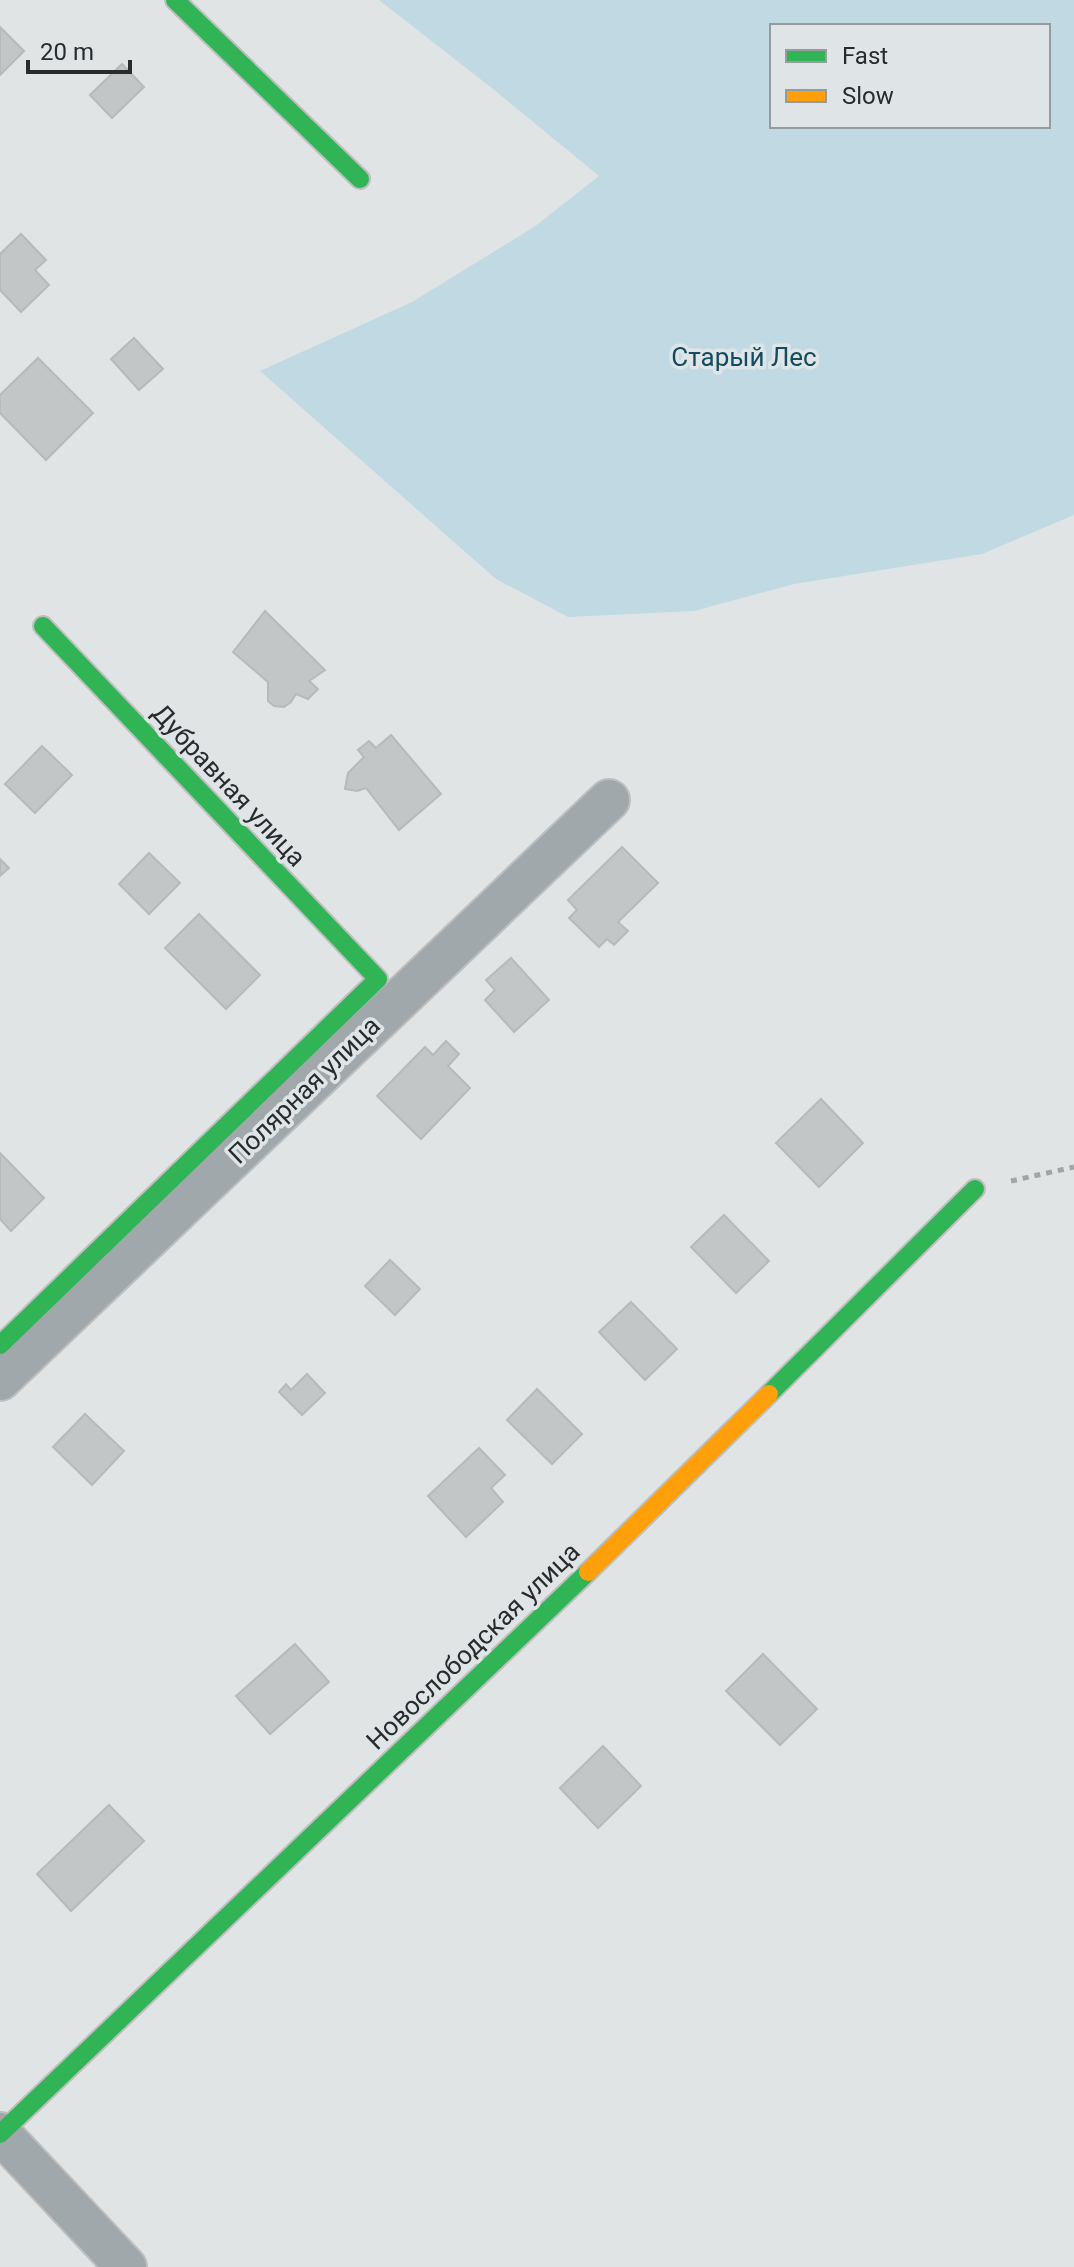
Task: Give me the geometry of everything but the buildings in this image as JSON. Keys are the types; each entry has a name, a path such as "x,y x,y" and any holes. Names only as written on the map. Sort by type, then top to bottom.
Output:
{"street":[{"path":"175,0 360,179"},
{"name":"Дубравная улица","path":"43,626 378,979"},
{"name":"Полярная улица","path":"0,1380 609,800"},
{"name":"Полярная улица","path":"0,1345 378,979"},
{"name":"Новослободская улица","path":"0,2133 639,1523 975,1189"},
{"path":"0,2133 126,2267"}],"path":[{"path":"975,1189 1074,1167"}],"green space":[{"name":"Старый Лес","path":"379,0 1074,0 1074,515 982,554 794,584 694,611 568,617 496,579 260,371 412,302 534,227 599,176"}],"traffic: fast":[{"path":"175,0 360,179"},
{"path":"0,1345 378,979 43,626"},
{"path":"769,1394 975,1189"},
{"path":"0,2134 588,1572"}],"traffic: slow":[{"path":"588,1572 769,1394"}]}
